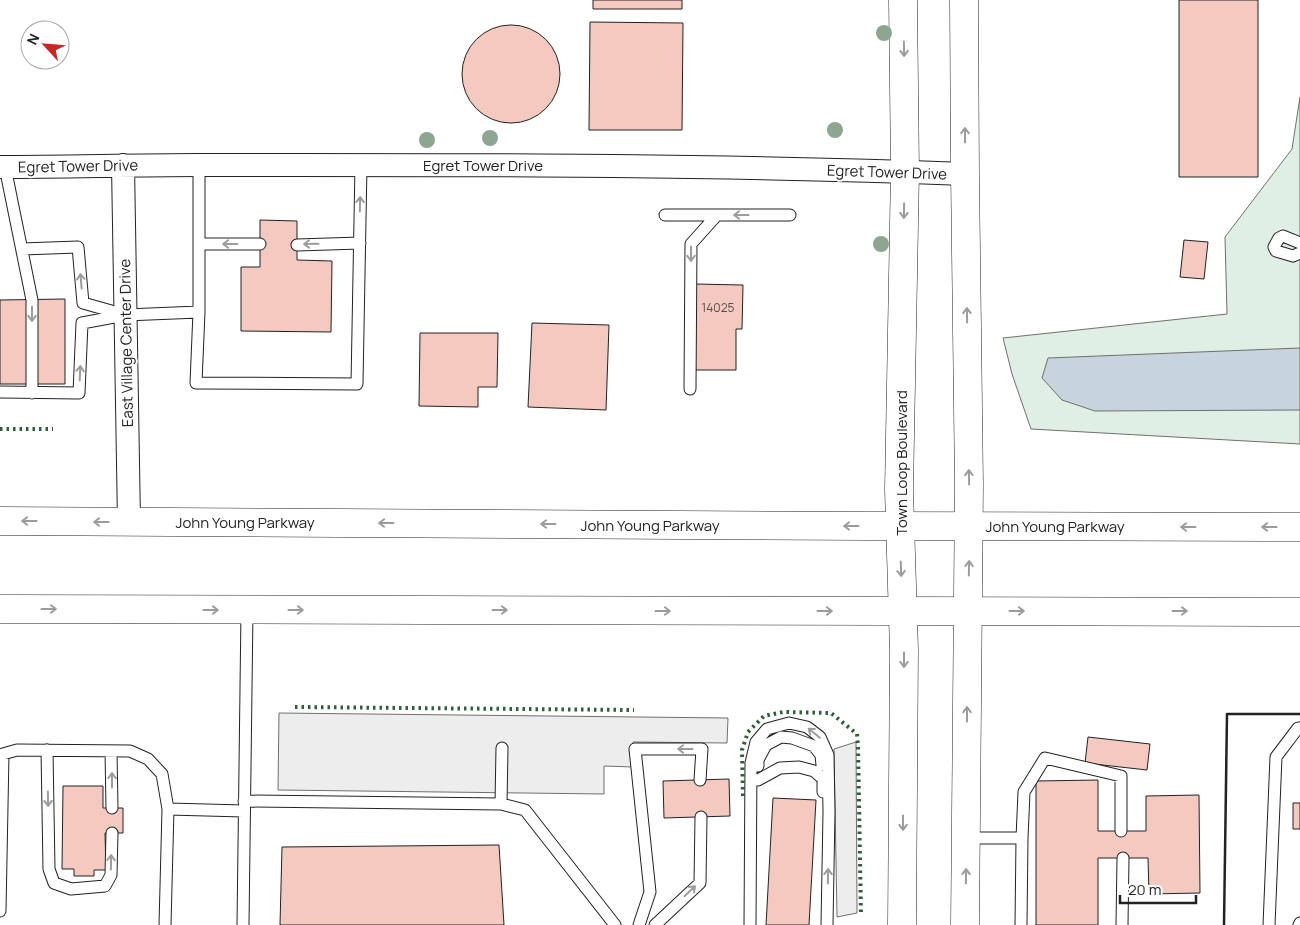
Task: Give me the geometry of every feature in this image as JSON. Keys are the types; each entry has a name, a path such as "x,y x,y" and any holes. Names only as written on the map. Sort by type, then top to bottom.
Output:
{"main road":[{"name":"Town Loop Boulevard","path":"903,0 905,172 899,490 904,650 905,919"},
{"path":"964,0 969,526 965,925"},
{"name":"John Young Parkway","path":"0,521 1300,527"},
{"path":"0,609 1300,612"}],"street":[{"name":"Egret Tower Drive","path":"2,167 123,165 576,165 965,174"},
{"name":"East Village Center Drive","path":"123,165 129,522"}],"lane":[{"path":"200,165 199,312 196,383 357,384 361,165"},
{"path":"2,167 32,300 32,393"},
{"path":"690,389 691,244 717,215"},
{"path":"665,216 790,215"},
{"path":"1300,242 1283,236 1279,238 1274,247 1276,251 1293,256 1300,253"},
{"path":"199,244 260,244"},
{"path":"297,245 360,244"},
{"path":"22,249 78,247 83,303 125,315"},
{"path":"0,392 79,393 82,323 125,315 199,312"},
{"path":"243,925 247,610"},
{"path":"750,923 751,764 756,742 767,729 789,724 807,727 820,737 828,755 830,812 827,925"},
{"path":"1269,925 1276,757 1298,728 1300,728"},
{"path":"750,923 757,914 758,760 766,745 781,737 792,738 814,746 821,755 822,803 830,812"},
{"path":"501,804 502,748"},
{"path":"639,925 650,892 636,749 702,748 700,780"},
{"path":"0,911 2,754 17,750 130,751 148,759 162,774 168,808 165,925"},
{"path":"47,750 49,869 54,883 71,889 105,886 111,875 112,833"},
{"path":"112,751 112,808"},
{"path":"1021,925 1024,792 1045,758 1121,776 1121,831"},
{"path":"758,780 780,768 799,767 814,771 823,779"},
{"path":"168,808 501,804 515,807 525,810 615,925"},
{"path":"655,925 700,883 701,817"},
{"path":"967,838 1022,838"},
{"path":"1122,925 1123,858"}],"green space":[{"path":"1300,97 1300,444 1031,429 1012,374 1003,338 1227,314 1225,237 1292,149"}],"shaded area":[{"path":"1300,348 1300,410 1095,411 1062,400 1042,378 1048,358"},
{"path":"279,713 728,718 727,743 633,742 633,767 604,766 604,794 278,790"},
{"path":"856,742 857,913 837,917 834,749"}],"building":[{"path":"593,0 682,0 682,9 593,9"},
{"path":"1179,0 1258,0 1258,177 1179,177"},
{"path":"590,22 683,23 682,130 589,130"},
{"path":"511,25 530,29 546,39 556,55 560,74 556,93 546,109 530,119 511,123 492,119 476,109 466,93 462,74 466,55 476,39 492,29"},
{"path":"260,220 297,221 297,260 332,261 331,332 241,331 241,267 260,267"},
{"path":"1184,240 1208,242 1204,279 1180,277"},
{"path":"695,284 743,285 742,329 736,329 736,370 694,370"},
{"path":"65,299 65,384 0,384 0,300"},
{"path":"532,323 609,325 606,410 528,407"},
{"path":"420,333 498,333 497,387 478,387 478,407 419,406"},
{"path":"1088,737 1150,744 1147,770 1085,763"},
{"path":"729,779 730,816 664,818 663,781"},
{"path":"1098,780 1098,831 1146,831 1146,796 1199,795 1200,893 1149,894 1148,858 1098,858 1098,925 1036,925 1036,781"},
{"path":"63,786 103,786 103,808 123,808 123,833 105,833 106,870 94,870 94,876 74,876 74,869 62,869"},
{"path":"773,798 816,800 809,925 766,925"},
{"path":"1293,803 1300,803 1300,829 1293,829"},
{"path":"499,845 504,925 280,925 282,847"}],"hedge":[{"path":"0,429 53,429"},
{"path":"295,707 634,710"},
{"path":"743,796 742,750 748,732 764,716 783,712 831,713 857,734 861,915"}],"wall":[{"path":"1224,925 1227,714 1300,714"}]}
